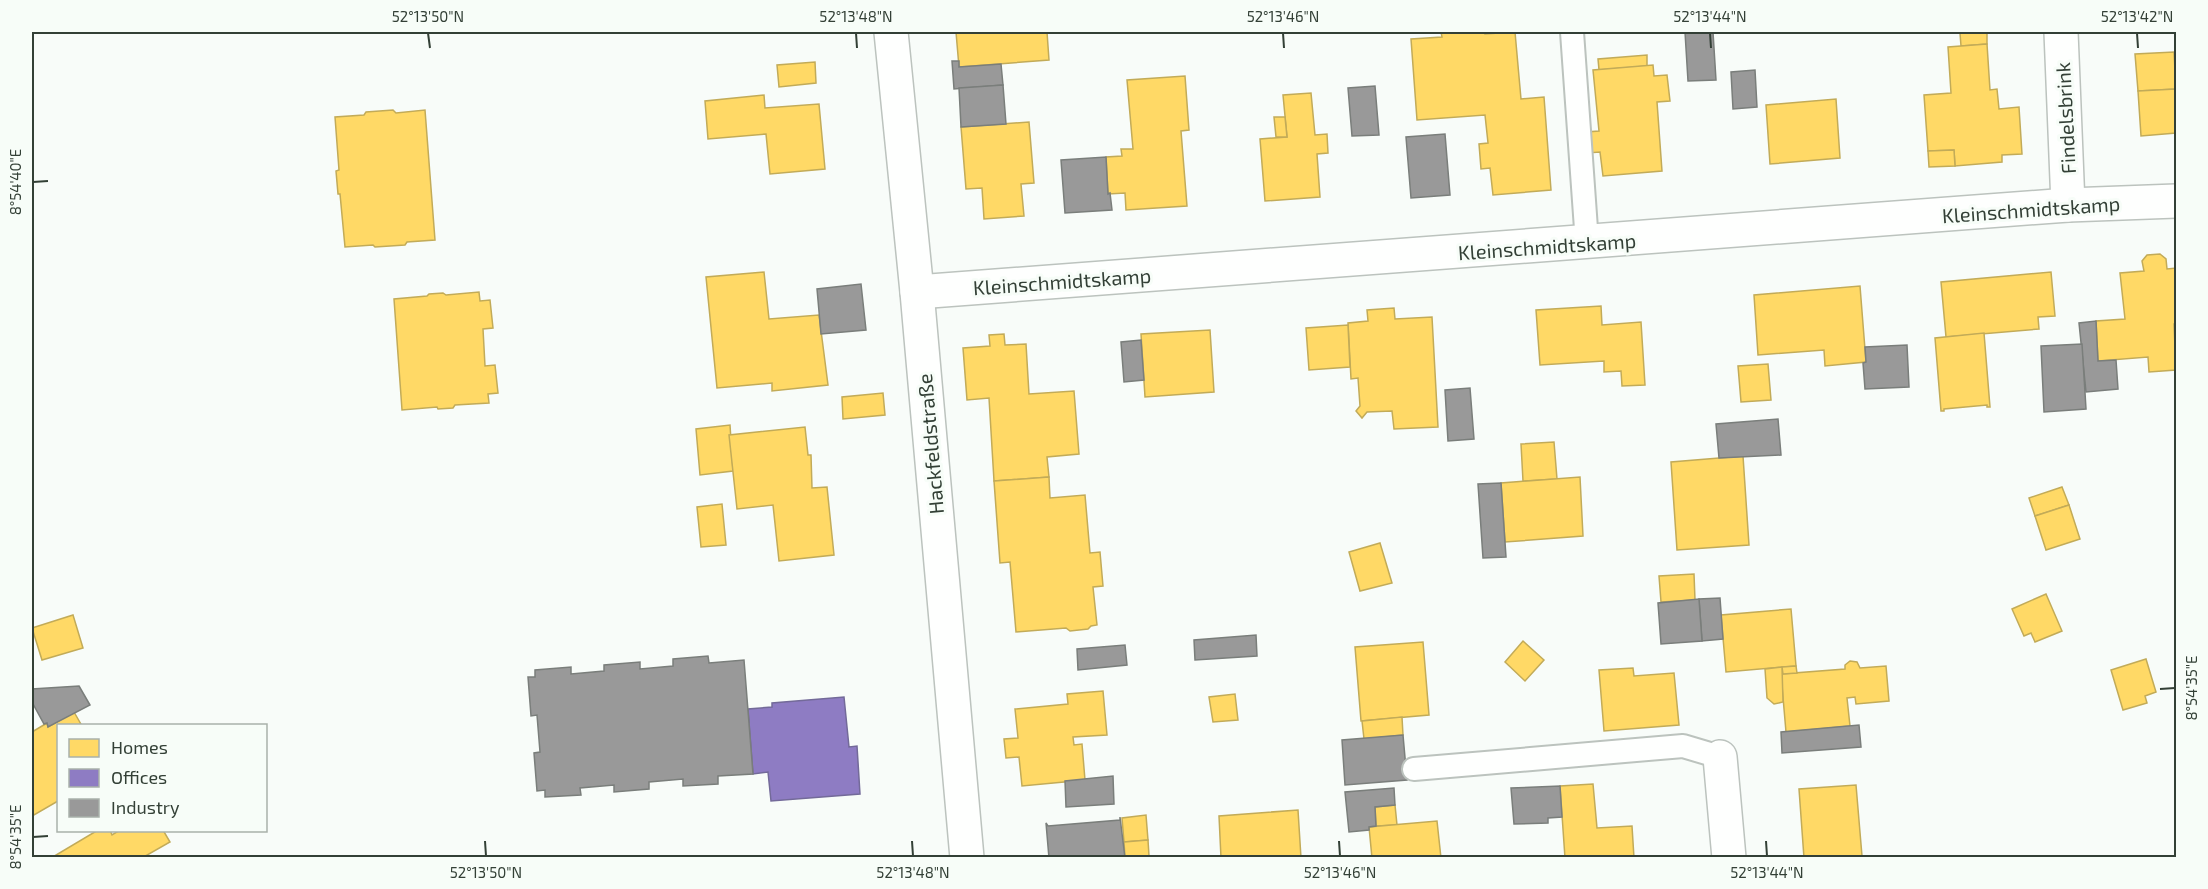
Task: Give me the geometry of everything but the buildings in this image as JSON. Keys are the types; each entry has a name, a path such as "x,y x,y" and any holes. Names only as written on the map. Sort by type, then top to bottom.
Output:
{"street":[{"name":"Hackfeldstraße","path":"891,32 917,292 967,858"},
{"name":"Findelsbrink","path":"2061,32 2068,205"},
{"name":"Kleinschmidtskamp","path":"917,292 2068,205 2176,201"},
{"path":"1720,757 1730,858"}],"lane":[{"path":"1572,32 1587,243"},
{"path":"1414,769 1683,746 1720,757"}]}
